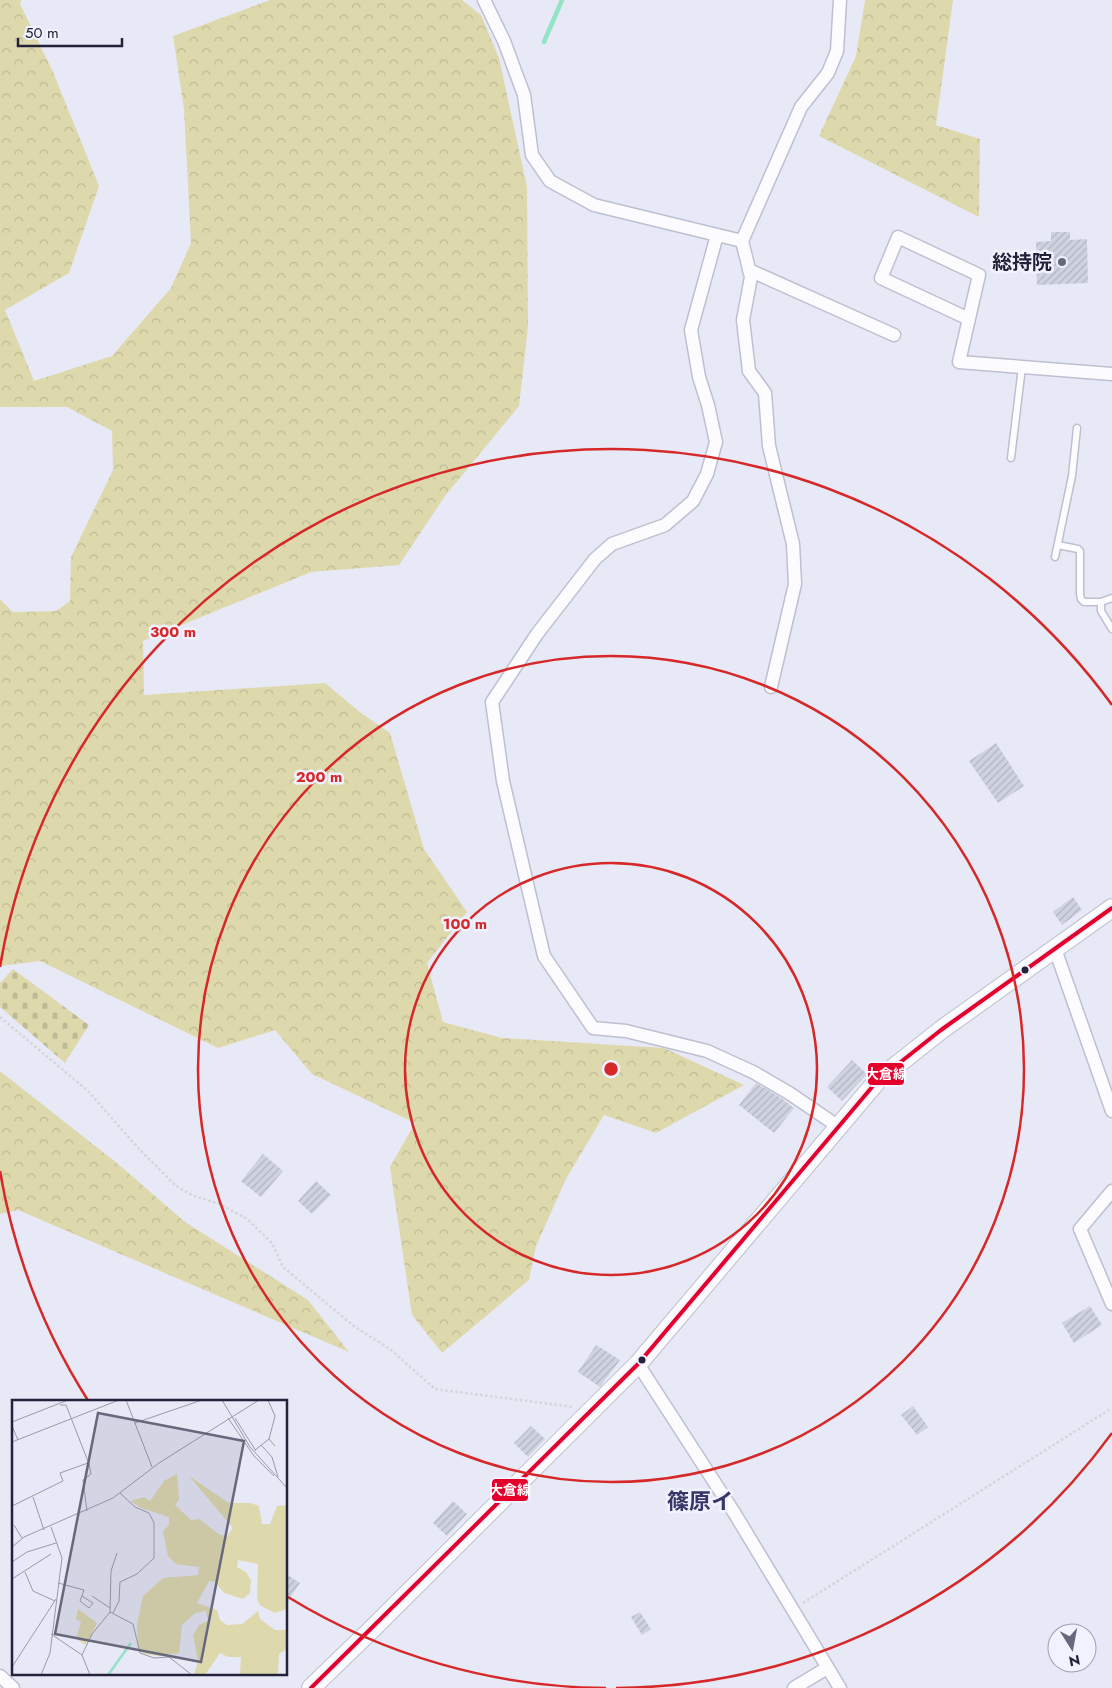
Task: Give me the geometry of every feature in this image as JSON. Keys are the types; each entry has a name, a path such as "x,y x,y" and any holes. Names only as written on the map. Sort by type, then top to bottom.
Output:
{"street":[{"path":"484,0 504,41 524,95 532,155 550,181 594,205 742,240"},
{"path":"771,687 795,584 793,544 770,446 765,393 749,371 743,320 751,277 742,240 801,107 828,72 838,51 840,0"},
{"path":"717,234 691,330 699,377 708,405 716,442 707,474 693,501 666,525 612,544 595,559 537,634 492,702 502,781 544,956 593,1028 626,1031 707,1051 752,1072 789,1093 838,1127"},
{"path":"969,319 881,278 898,237 979,275 969,319 959,362 1112,374"},
{"path":"749,270 894,335"},
{"path":"311,1688 638,1364 878,1080 941,1030 1112,908"},
{"path":"1055,949 1112,1111"},
{"path":"1112,1191 1080,1229 1112,1304"},
{"path":"638,1364 735,1514 840,1688"},
{"path":"794,1688 827,1668"},
{"path":"0,1676 14,1688"}],"lane":[{"path":"1011,458 1022,367"},
{"path":"1056,557 1072,476 1077,428"},
{"path":"1058,545 1080,551 1081,599 1084,602 1100,602 1112,598"},
{"path":"1100,602 1101,610 1112,629"}],"path":[{"path":"0,1017 88,1091 139,1149 176,1186 194,1196 220,1204 247,1219 272,1243 283,1268 355,1327 390,1349 435,1389 593,1409"},
{"path":"792,1610 1112,1408"}],"green space":[{"path":"0,0 21,0 20,4 53,72 99,186 69,273 5,310 34,381 112,356 171,288 191,243 184,109 173,36 270,0 462,0 481,15 499,58 527,187 528,327 519,406 445,496 399,565 311,572 143,641 144,695 325,683 361,713 390,733 424,849 467,912 427,963 443,1022 502,1038 664,1048 744,1085 656,1133 604,1115 566,1179 536,1246 529,1280 442,1353 412,1315 390,1167 415,1123 312,1074 275,1030 218,1048 40,961 0,966 0,599 13,612 56,611 70,601 71,557 113,470 112,431 67,407 0,407"},
{"path":"865,0 953,0 936,125 980,139 979,217 819,136 856,56"},
{"path":"13,969 89,1025 65,1063 0,1007 0,983"},
{"path":"0,1071 118,1164 185,1222 308,1300 349,1352 18,1210 0,1214"}],"building":[{"name":"総持院","path":"1051,232 1070,232 1070,240 1087,239 1088,283 1037,285 1036,242 1051,241"},
{"path":"996,743 1024,786 998,803 969,761"},
{"path":"1073,897 1082,910 1062,925 1053,912"},
{"path":"852,1060 867,1074 842,1101 827,1087"},
{"path":"756,1083 794,1108 774,1133 739,1105"},
{"path":"263,1154 283,1171 261,1197 241,1181"},
{"path":"316,1181 331,1195 312,1214 298,1201"},
{"path":"1090,1306 1102,1325 1074,1343 1062,1323"},
{"path":"596,1345 620,1360 600,1387 578,1372"},
{"path":"913,1406 928,1427 917,1435 901,1415"},
{"path":"531,1426 545,1439 528,1457 514,1443"},
{"path":"453,1501 467,1514 447,1536 433,1523"},
{"path":"288,1575 300,1583 288,1601"},
{"path":"640,1612 651,1629 642,1635 631,1617"}],"waterway":[{"path":"544,42 562,0"}],"transit line":[{"name":"大倉線","path":"311,1688 638,1364 878,1080 941,1030 1112,908"}],"place":[{"name":"総持院","path":"1062,262"}],"district":[{"name":"篠原イ","path":"700,1501"}]}
